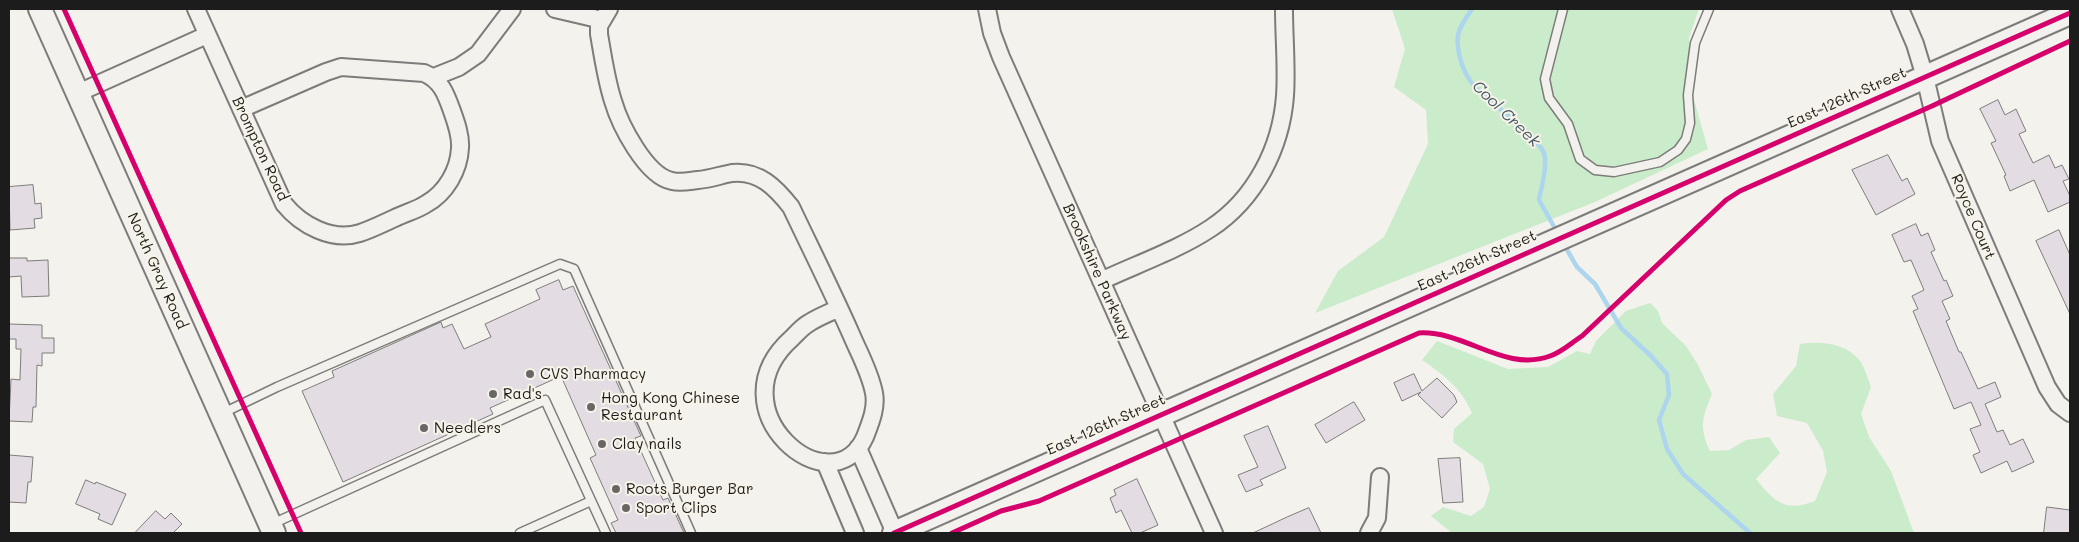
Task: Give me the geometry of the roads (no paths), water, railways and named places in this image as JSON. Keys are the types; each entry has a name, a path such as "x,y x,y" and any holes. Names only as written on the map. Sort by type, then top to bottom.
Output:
{"street":[{"name":"North Gray Road","path":"40,9 272,529"},
{"name":"Brompton Road","path":"196,9 284,204 293,216 316,230 343,236 359,234 427,204 445,189 454,171 460,148 458,130 442,87 434,77"},
{"path":"241,109 326,72 342,67 424,73 434,77 459,67 478,54 512,9"},
{"path":"555,9 606,15 599,34 613,102 622,122 646,163 656,174 670,181 682,182 733,173 750,174 766,180 791,207 839,308 869,376 875,395 873,413 867,431 852,455 844,460 815,461 784,442 768,414 764,399 767,376 772,359 784,345 807,324 839,308"},
{"name":"Brookshire Parkway","path":"987,9 992,33 1001,57 1214,533"},
{"path":"1101,281 1196,237 1212,227 1230,213 1256,183 1273,147 1283,113 1285,96 1284,9"},
{"name":"Royce Court","path":"1900,9 1915,44 1940,141 2047,387 2058,404 2070,413"},
{"name":"East 126th Street","path":"894,533 2070,13"},
{"path":"78,93 208,35"},
{"path":"858,448 894,533"},
{"path":"825,462 855,533"},
{"path":"1369,533 1376,518 1380,477"}],"lane":[{"path":"1563,9 1545,79 1549,98 1568,124 1580,159 1595,170 1614,172 1660,162 1678,150 1686,139 1690,123 1688,95 1696,43 1709,9"},
{"path":"221,414 277,387 560,264 574,269 691,533"},
{"path":"272,529 545,400 606,533"},
{"path":"520,533 591,501"}],"waterway":[{"name":"Cool Creek","path":"1472,9 1461,27 1458,37 1458,50 1465,72 1481,94 1513,119 1542,149 1545,156 1545,168 1539,200 1557,232"},
{"name":"Cool Creek","path":"1563,243 1577,267 1595,284 1621,328 1667,374 1669,395 1659,420 1667,449 1683,474 1750,533"}],"place":[{"name":"CVS Pharmacy","path":"530,374"},
{"name":"Rad's","path":"493,394"},
{"name":"Hong Kong Chinese Restaurant","path":"591,407"},
{"name":"Needlers","path":"424,428"},
{"name":"Clay nails","path":"602,444"},
{"name":"Roots Burger Bar","path":"616,489"},
{"name":"Sport Clips","path":"626,508"}]}
